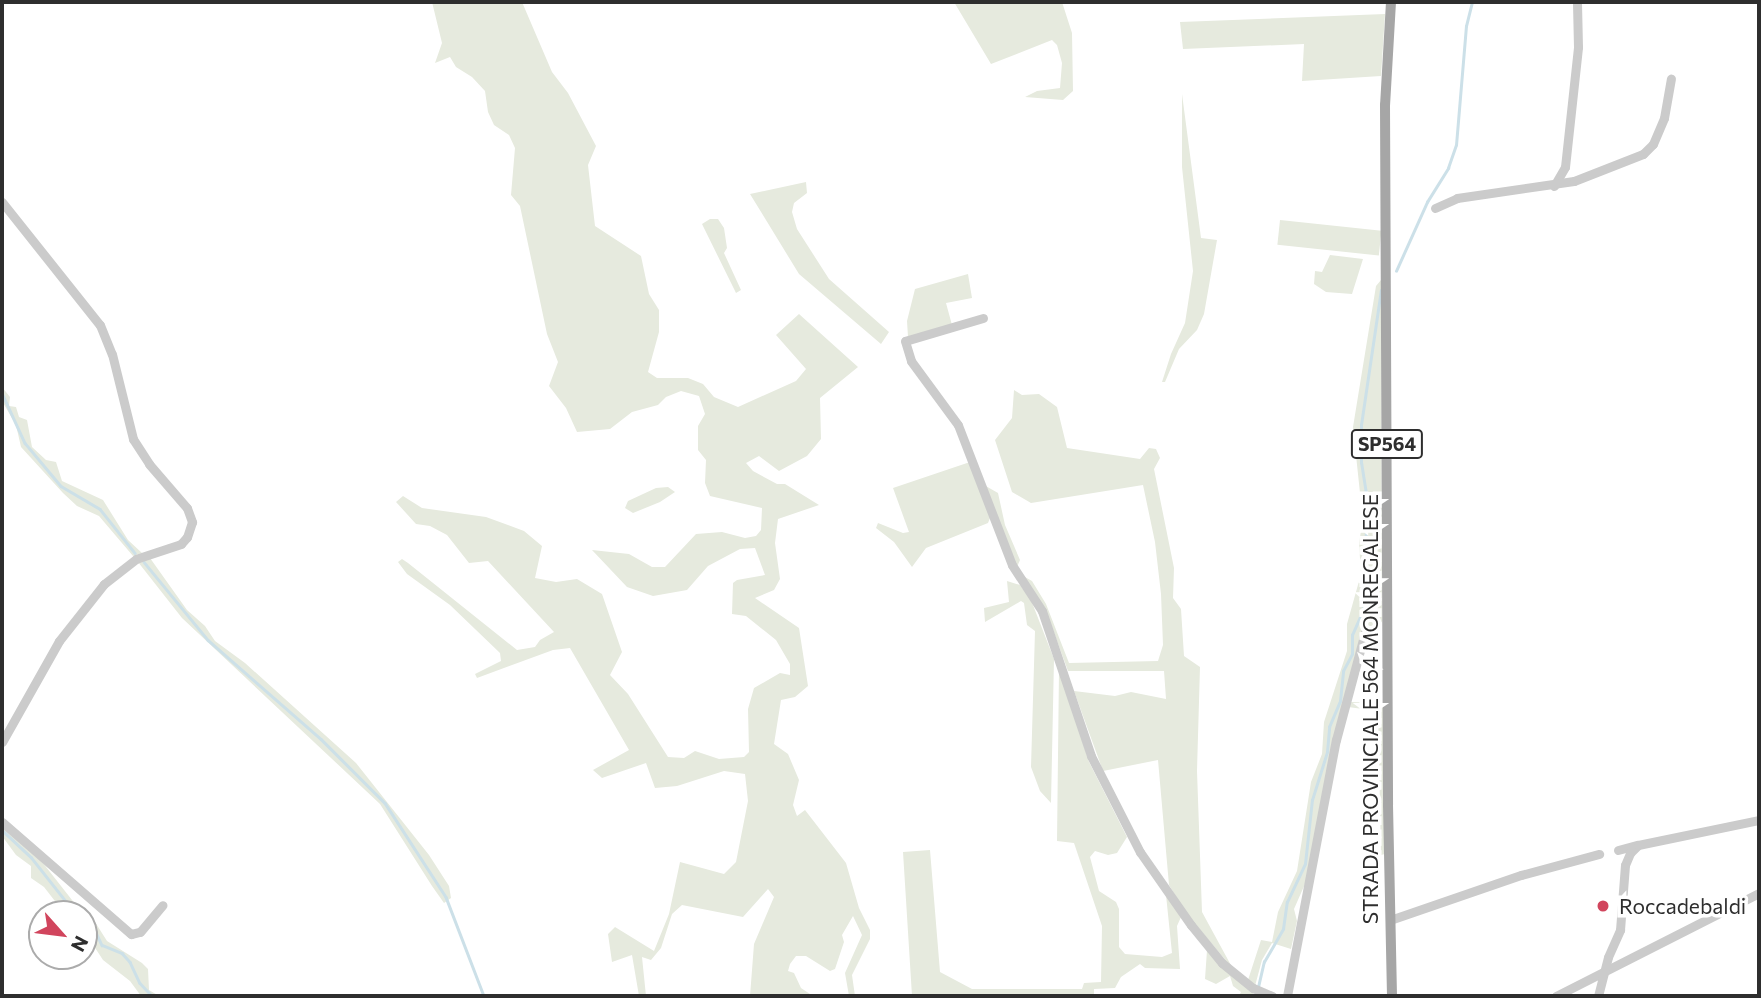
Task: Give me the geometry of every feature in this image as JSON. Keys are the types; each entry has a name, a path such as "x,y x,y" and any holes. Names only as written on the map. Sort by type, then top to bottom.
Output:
{"main road":[{"name":"STRADA PROVINCIALE 564 MONREGALESE","path":"1391,2 1385,105 1392,996"}],"street":[{"path":"1554,186 1565,167 1578,47 1577,2"},
{"path":"1435,208 1457,198 1574,181 1648,150 1664,118 1671,79"},
{"path":"2,202 100,325 112,354 133,439 149,464 187,508 192,522 187,537 181,544 136,559 104,584 59,641 2,742"},
{"path":"984,318 905,341 911,361 958,425 1012,565 1042,611 1091,756 1124,824 1191,925 1222,963 1253,988 1272,996"},
{"path":"1287,996 1336,740 1365,632"},
{"path":"1618,850 1759,820"},
{"path":"2,822 131,934 140,932 163,905"},
{"path":"1599,991 1622,920 1625,865 1630,853 1638,845"},
{"path":"1390,920 1521,875 1599,854"},
{"path":"1560,994 1759,893"}],"shaded area":[{"path":"432,2 522,2 552,72 568,93 596,146 588,165 595,226 641,256 649,294 659,310 659,332 648,372 657,378 688,378 703,384 714,397 738,407 796,381 806,369 776,335 799,314 858,367 820,398 821,439 807,456 779,471 759,456 746,463 753,471 777,484 785,484 819,505 778,519 775,543 780,579 774,590 755,598 799,628 808,686 795,697 781,700 774,744 788,754 799,780 793,805 797,816 805,810 846,863 859,908 870,930 870,939 852,975 855,996 849,996 845,973 862,935 853,916 842,935 844,942 835,969 830,971 806,956 796,956 790,964 788,971 794,973 801,988 813,996 750,996 754,944 774,897 768,889 743,917 682,905 672,914 661,948 651,960 642,957 646,996 639,996 632,955 612,962 608,934 615,927 654,951 669,914 680,862 724,874 736,862 748,801 745,774 724,771 677,786 655,788 646,763 602,778 593,770 629,750 570,648 553,650 477,678 475,674 501,661 500,653 450,605 407,574 398,562 402,559 408,563 517,650 535,647 540,640 554,632 488,561 469,563 447,535 430,526 416,524 396,502 403,496 422,508 486,517 524,531 542,546 535,578 556,582 577,579 602,594 622,652 610,675 628,694 668,757 684,758 695,751 719,759 744,757 749,752 748,709 754,688 780,673 790,675 790,664 776,640 746,616 732,614 733,583 765,575 755,548 740,549 708,566 687,590 653,596 627,587 592,550 629,554 652,567 665,567 696,534 722,532 745,538 756,536 761,530 762,508 710,496 705,483 706,460 698,450 698,426 705,414 699,396 681,391 666,397 658,405 632,412 610,429 577,432 566,408 549,386 558,362 547,334 520,206 511,195 515,148 509,135 494,125 488,112 485,91 472,77 456,67 450,57 435,63 442,43"},
{"path":"954,2 1062,2 1072,33 1073,91 1063,100 1025,97 1037,91 1060,88 1062,63 1057,45 1052,40 991,64"},
{"path":"1385,14 1381,76 1302,81 1304,44 1183,49 1180,22"},
{"path":"1182,94 1201,238 1217,240 1204,314 1197,330 1179,349 1165,382 1162,382 1185,323 1193,271 1182,167"},
{"path":"806,182 807,193 794,203 792,212 797,229 829,279 889,332 881,344 799,274 750,194"},
{"path":"710,219 718,219 724,228 727,248 724,253 741,290 736,293 702,224"},
{"path":"1280,220 1381,231 1379,256 1277,245"},
{"path":"1330,255 1363,259 1352,294 1326,292 1314,284 1315,271 1322,272"},
{"path":"968,274 972,298 946,303 952,325 908,337 907,321 915,289"},
{"path":"1381,280 1382,622 1362,630 1305,884 1294,909 1297,921 1291,949 1272,943 1262,960 1255,986 1248,980 1261,940 1272,942 1278,912 1297,871 1311,782 1322,754 1324,722 1347,651 1347,624 1361,574 1359,543 1365,507 1360,493 1353,427 1376,286"},
{"path":"2,387 10,397 9,406 16,407 19,417 27,420 32,447 46,460 56,462 62,481 103,500 128,540 142,553 133,556 99,516 77,506 21,447 16,425 2,401"},
{"path":"1014,390 1022,395 1039,394 1057,407 1067,448 1140,459 1149,448 1156,449 1160,458 1154,469 1174,568 1173,598 1181,609 1184,656 1200,667 1197,771 1202,912 1233,969 1186,913 1169,885 1158,760 1103,771 1074,691 1115,696 1131,692 1166,699 1164,671 1068,671 1049,619 1023,576 1032,581 1046,604 1069,663 1158,661 1163,645 1161,594 1155,542 1143,485 1031,503 1012,492 995,440 1012,418"},
{"path":"970,462 990,518 988,523 926,548 912,567 894,542 876,528 878,523 903,533 909,532 893,488"},
{"path":"984,485 998,493 1005,525 1020,560 1017,567"},
{"path":"668,487 675,492 660,502 633,513 625,508 628,501 656,488"},
{"path":"150,558 187,610 205,626 215,641 245,663 356,763 429,855 449,886 451,898 444,903 380,804 182,618 138,562"},
{"path":"1007,581 1020,585 1031,600 1054,659 1051,803 1040,791 1031,767 1035,631 1027,625 1024,603 1021,601 985,622 984,608 1009,602"},
{"path":"1059,669 1089,762 1127,837 1117,853 1108,855 1095,851 1090,857 1099,891 1116,902 1119,909 1119,947 1125,954 1162,957 1172,953 1166,895 1181,917 1177,926 1180,969 1145,968 1140,964 1121,977 1115,988 1094,989 1094,996 912,996 903,852 930,850 940,972 972,989 1082,989 1084,983 1101,982 1102,926 1074,843 1057,841"},
{"path":"1350,702 1383,703 1385,854 1381,855 1378,711 1348,707"},
{"path":"2,825 39,858 72,900 54,900 44,887 31,878 31,866 16,855 2,836"},
{"path":"98,927 107,941 148,969 149,990 159,996 141,996 130,981 103,960 98,952"},
{"path":"1207,950 1253,992 1253,996 1239,996 1241,992 1233,986 1230,976 1216,984 1205,979"}],"waterway":[{"path":"1396,271 1427,202 1448,168 1456,145 1466,26 1472,2"},
{"path":"1258,987 1264,962 1283,929 1287,902 1305,864 1312,800 1327,752 1329,727 1340,701 1343,671 1352,654 1352,635 1363,610 1367,500 1361,463 1361,425 1381,290"},
{"path":"2,393 25,443 61,486 100,509 135,553"},
{"path":"144,562 208,640 321,739 385,803 446,897 484,996"},
{"path":"2,830 31,857 65,900"},
{"path":"98,936 102,945 122,953 130,962 140,983 152,996"}],"place":[{"name":"Roccadebaldi","path":"1603,906"}]}
